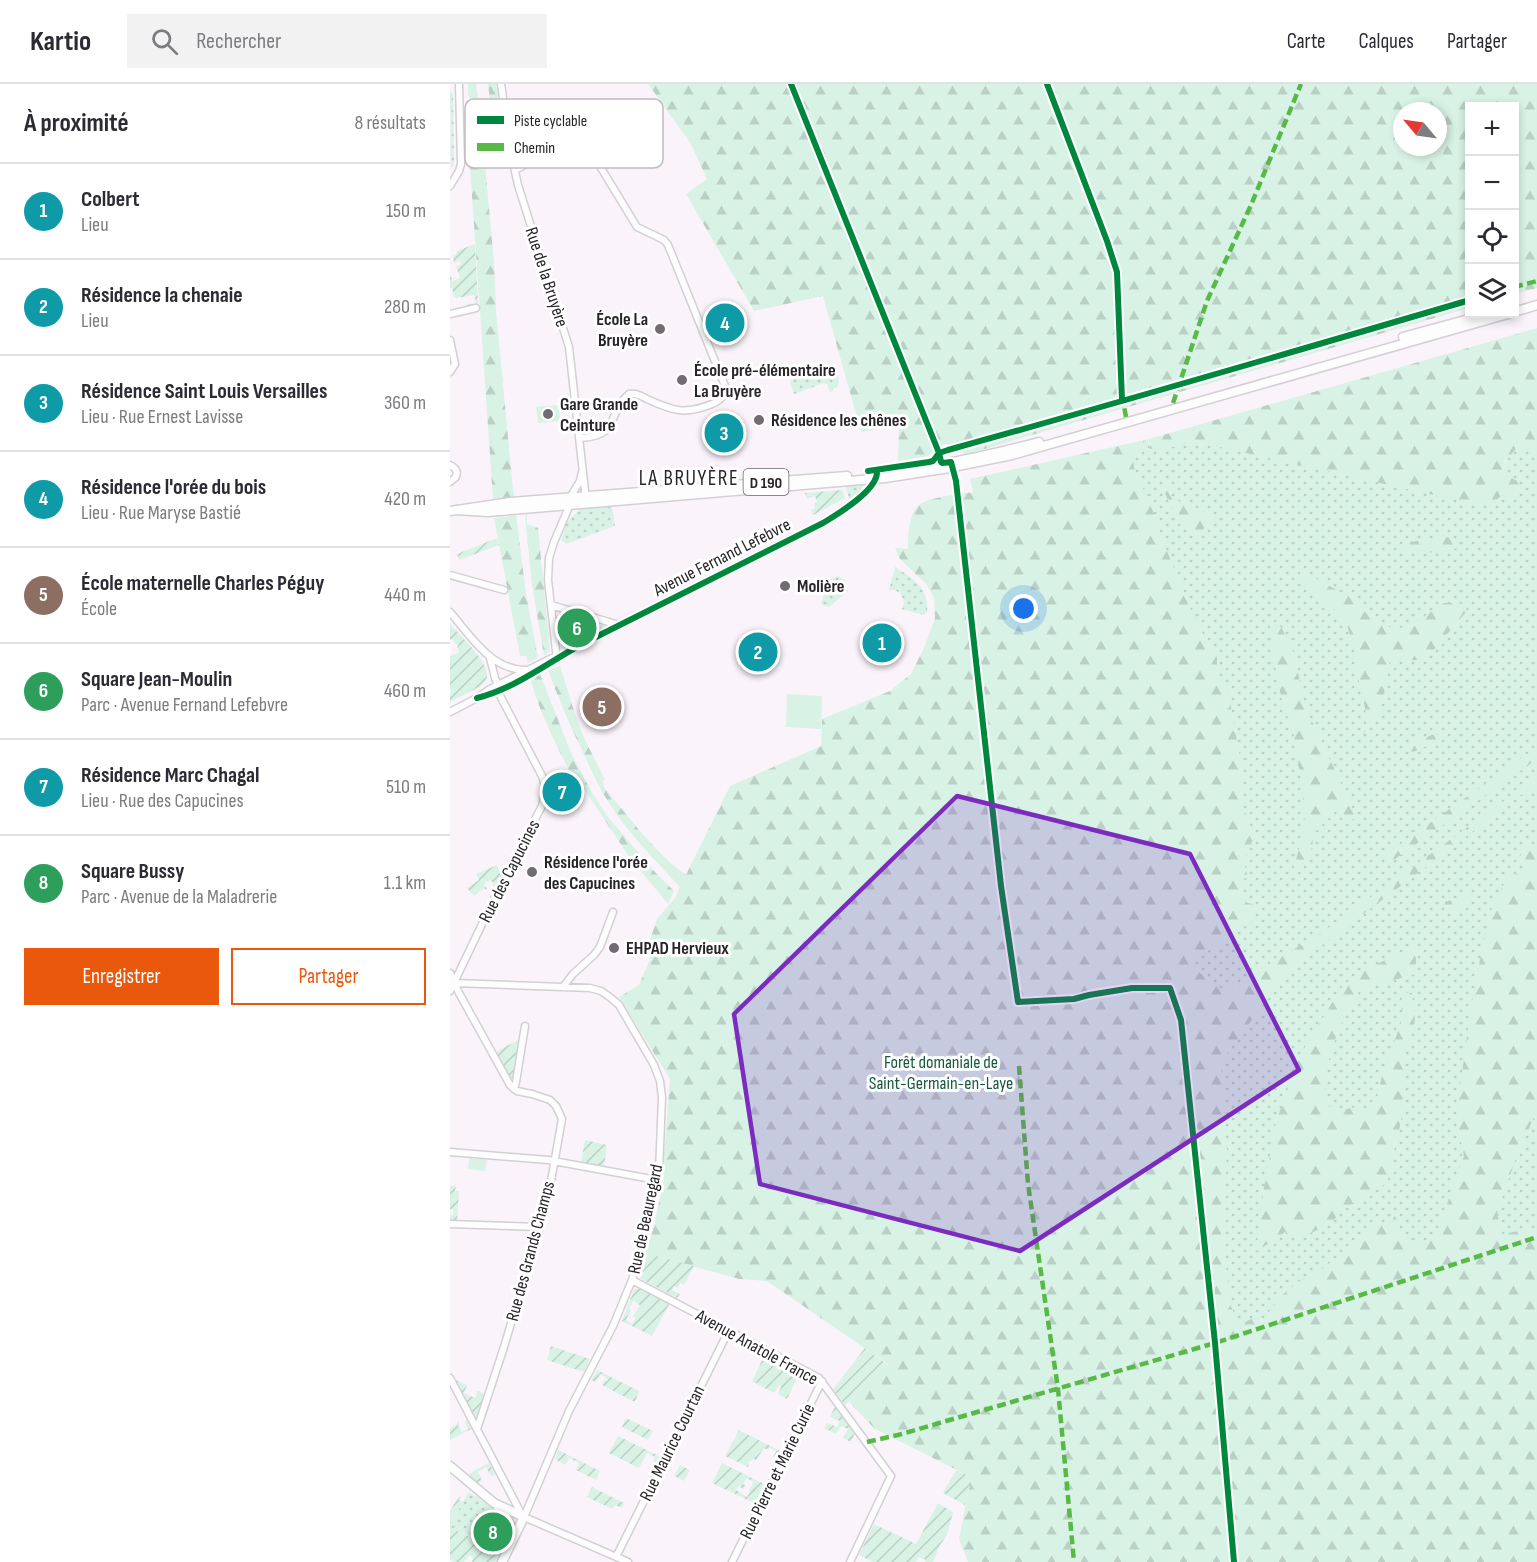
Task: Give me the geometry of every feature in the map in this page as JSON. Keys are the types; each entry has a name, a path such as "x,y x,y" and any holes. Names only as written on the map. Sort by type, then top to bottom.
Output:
{"main road":[{"path":"1519,305 1537,299"},
{"path":"1519,311 1537,305"},
{"name":"D 190","path":"453,511 488,512 569,502 866,480 1020,447 1473,318"},
{"name":"D 190","path":"583,501 609,495 943,470 1012,455 1494,318"},
{"name":"D 190","path":"453,511 511,502 569,502"},
{"path":"450,1466 494,1503 508,1518 511,1527 503,1559"},
{"path":"494,1503 524,1517 503,1559"}],"street":[{"path":"450,186 461,164 459,84"},
{"name":"Rue de la Bruyère","path":"501,84 503,99"},
{"path":"515,170 519,168"},
{"path":"580,438 593,438 600,435 610,426 629,394 639,395 670,409 684,411 696,410 716,402 725,394 724,381 668,245 664,240 635,224 600,168"},
{"name":"Rue de la Bruyère","path":"515,170 569,347 580,438 583,501"},
{"path":"450,314 476,308"},
{"path":"450,340 455,360 452,370"},
{"path":"450,465 457,473 450,482"},
{"name":"Avenue Fernand Lefebvre","path":"450,712 823,523 857,499 873,485 877,476"},
{"path":"556,658 548,579 549,558 554,542 569,502 583,482 594,490 609,495"},
{"path":"450,575 504,590"},
{"path":"551,605 619,625"},
{"path":"450,612 490,657 507,667 518,670 528,669"},
{"path":"490,657 498,688"},
{"name":"Avenue Fernand Lefebvre","path":"498,688 528,669 556,658"},
{"name":"Rue des Capucines","path":"450,991 546,794 542,776 498,688"},
{"path":"563,987 600,947 612,912"},
{"path":"450,973 452,983 514,1089"},
{"name":"Rue de Beauregard","path":"452,983 590,988 601,991 619,1005 654,1065 663,1097 659,1172 632,1280 613,1326 569,1411 524,1517"},
{"path":"514,1089 525,1026"},
{"name":"Rue des Grands Champs","path":"477,1429 548,1198 562,1119 560,1112 550,1100 514,1089"},
{"path":"450,1152 553,1161 657,1180"},
{"path":"450,1224 540,1227"},
{"name":"Avenue Anatole France","path":"632,1280 822,1381 891,1476 850,1562"},
{"name":"Rue Maurice Courtan","path":"616,1557 729,1330"},
{"path":"450,1378 524,1517 628,1562"},
{"name":"Rue Pierre et Marie Curie","path":"732,1562 822,1381"},
{"path":"506,1509 510,1508 514,1499"}],"highlighted area":[{"path":"957,796 1190,854 1299,1070 1020,1251 760,1184 734,1014"}],"green space":[{"path":"468,84 476,84 479,99 470,99"},
{"path":"488,84 496,84 498,99 490,99"},
{"path":"648,84 1537,84 1537,288 1519,293 1519,102 1465,102 1465,309 964,455 961,445 944,444 928,456 898,461 899,425 861,432 823,296 754,311 686,194 707,179 691,144 663,105 663,99 659,99"},
{"path":"450,91 453,94 454,165 451,168"},
{"path":"470,168 485,168 496,311 515,499 493,499"},
{"path":"475,244 478,304 466,307 466,305 476,303 474,295 454,297 452,288 450,288 450,274 453,281 460,278 456,266 461,264 460,260 454,263 453,256 457,251"},
{"path":"1537,328 1537,446 1534,449 1516,449 1505,461 1508,474 1518,481 1519,487 1510,499 1503,494 1488,504 1469,503 1206,444 1150,449 1149,439"},
{"path":"829,366 835,371 839,381 833,391 830,392 827,384 824,383 794,394 790,384 792,378"},
{"name":"Gare Grande Ceinture","path":"559,405 560,421 538,423 536,407"},
{"path":"1514,416 1537,418 1537,1233 1222,1332 1190,965 1132,455 1144,440 1148,439 1150,448 1206,444 1502,486"},
{"name":"Forêt domaniale de Saint-Germain-en-Laye","path":"1144,440 1133,455 1134,468 1190,608 1217,658 1220,679 1228,691 1242,768 1241,801 1255,835 1244,860 1247,875 1239,888 1245,902 1255,905 1261,902 1266,906 1254,914 1254,920 1189,964 1223,992 1321,933 1533,780 1537,781 1304,959 1262,1006 1221,1062 1227,1151 1223,1230 1230,1304 1237,1321 1245,1322 1255,1317 1262,1321 1281,1296 1298,1282 1317,1273 1376,1226 1395,1216 1405,1242 1429,1241 1438,1230 1464,1156 1456,1117 1471,1007 1493,903 1509,875 1525,874 1520,857 1525,843 1537,848 1537,1110 1516,1158 1497,1213 1502,1234 1537,1228 1537,1562 968,1562 959,1539 971,1477 875,1429 849,1402 889,1365 767,1281 739,1279 645,1253 653,1230 664,1179 670,1079 619,997 639,985 650,959 648,946 657,919 675,898 680,887 634,836 605,796 567,718 548,669 560,666 584,738 605,780 603,780 604,787 653,845 686,875 730,786 821,746 822,719 890,691 911,674 935,618 934,598 927,585 900,559 895,548 908,549 910,522 917,507 935,498 973,492 970,479"},
{"path":"1169,484 1174,487 1171,496 1215,517 1205,526 1200,539 1168,501 1163,486"},
{"path":"864,485 862,489 849,499 846,486"},
{"path":"842,490 845,498 813,515 811,510 815,508 814,503 817,502 815,496 807,499 805,493"},
{"path":"611,502 615,526 566,544 561,540 567,522 583,506"},
{"path":"516,514 526,594 538,658 528,663 526,656 520,656 494,518"},
{"path":"527,514 527,524 538,528 550,651 544,656 532,585 525,516"},
{"path":"1444,536 1456,539 1457,548 1419,553 1402,550 1403,541 1433,540 1435,537"},
{"path":"497,538 499,545 459,560 457,554"},
{"path":"895,567 919,584 927,603 927,611 924,615 902,609 904,602 901,594 895,590 889,590"},
{"path":"1299,569 1353,599 1368,615 1393,629 1410,626 1444,603 1467,604 1466,612 1431,653 1418,660 1390,660 1382,705 1376,721 1362,735 1361,731 1368,721 1347,625 1336,611 1304,581"},
{"path":"838,576 846,581 848,591 829,607 821,604 828,580"},
{"path":"559,611 601,622 563,643"},
{"path":"605,623 611,626 578,643 576,639"},
{"path":"1270,623 1281,627 1294,653 1305,706 1358,820 1350,819 1340,811 1335,812 1314,833 1310,859 1297,874 1294,868 1305,826 1302,786 1294,736 1281,697"},
{"path":"450,624 480,659 487,674 484,683 450,702 452,692 450,655 459,652 458,644 455,644 453,639 450,640"},
{"path":"540,674 571,753 591,791 608,817 674,891 668,904 630,858 578,780 574,779 535,694 531,681"},
{"path":"787,694 822,696 821,729 786,727"},
{"path":"1434,734 1441,735 1442,739 1413,752 1410,750 1418,737 1425,738"},
{"path":"1537,747 1537,759 1388,864 1382,857"},
{"path":"497,865 501,875 492,892 490,891 494,883 490,880 484,885 486,890 484,888 474,896 467,888 479,880 476,874"},
{"path":"1458,891 1465,894 1471,892 1472,901 1457,913 1449,912 1444,909 1445,902 1457,898"},
{"path":"1417,945 1415,974 1360,990 1343,1020 1327,1067 1323,1099 1330,1107 1345,1109 1357,1107 1365,1111 1377,1097 1383,1072 1402,1020 1402,992 1412,993 1415,1019 1403,1065 1404,1108 1387,1183 1347,1207 1329,1224 1307,1235 1293,1237 1285,1232 1256,1251 1264,1187 1276,1122 1299,1057 1341,988 1360,972"},
{"path":"518,1040 520,1044 515,1078 510,1078 496,1052"},
{"path":"585,1140 607,1145 604,1166 581,1162"},
{"path":"469,1158 487,1159 485,1171 468,1169"},
{"path":"450,1186 456,1186 455,1191 459,1191 457,1222 450,1221 450,1215 453,1215 454,1210 450,1209"},
{"path":"645,1253 694,1266 684,1285 680,1283 678,1288 674,1286 672,1290 680,1294 677,1298 641,1279 639,1275"},
{"path":"640,1287 670,1303 652,1336 622,1321 634,1290","holes":["633,1301 640,1305 633,1316 636,1318 632,1324 626,1320 631,1310 629,1309"]},
{"path":"551,1346 590,1359 584,1372 547,1360"},
{"path":"865,1348 889,1366 845,1405 833,1389"},
{"path":"765,1354 800,1372 787,1399 778,1394 781,1387 779,1385 774,1393 752,1381"},
{"path":"597,1370 639,1391 635,1402 602,1385 608,1379 600,1374 596,1382 591,1380"},
{"path":"454,1379 467,1385 464,1393 475,1398 478,1391 486,1395 478,1419 475,1419"},
{"path":"835,1406 855,1433 851,1442 843,1438 848,1429 841,1426 836,1434 824,1428 827,1423 837,1427 840,1421 830,1417"},
{"path":"626,1418 653,1431 648,1440 622,1427"},
{"path":"467,1420 471,1429 450,1440 450,1428 458,1421 462,1432 468,1429 465,1422"},
{"path":"739,1430 782,1452 778,1460 773,1458 776,1451 770,1448 768,1450 764,1448 756,1460 749,1461 748,1467 725,1456"},
{"path":"618,1436 661,1457 657,1466 652,1464 655,1457 647,1453 639,1468 609,1453"},
{"path":"558,1450 600,1471 596,1480 576,1470 579,1463 569,1458 565,1465 555,1459"},
{"path":"489,1463 495,1474 491,1476 486,1467 478,1472 482,1481 477,1483 469,1476 475,1470"},
{"path":"722,1463 766,1485 756,1504 712,1483","holes":["746,1478 754,1482 747,1497 736,1490 738,1486 744,1489 743,1484"]},
{"path":"680,1465 690,1470 684,1481 674,1476"},
{"path":"956,1470 972,1477 965,1505 943,1493"},
{"path":"592,1487 624,1503 622,1508 615,1505 612,1509 587,1497"},
{"path":"470,1490 470,1493 475,1497 477,1495 493,1510 475,1539 450,1527"},
{"path":"459,1496 461,1497 459,1500 463,1502 450,1524 450,1511"},
{"path":"938,1503 953,1512 947,1535 933,1562 925,1562 926,1560 919,1557 916,1562 873,1562 859,1555 874,1524 916,1544"},
{"path":"493,1510 502,1520 506,1534 500,1552 475,1539"},
{"path":"450,1527 491,1548 488,1553 493,1556 497,1550 500,1552 495,1562 473,1562 473,1558 469,1555 464,1562 454,1562 450,1559"}],"marked path":[{"path":"1173,403 1207,301 1251,205 1301,84"},
{"path":"1519,286 1537,281"},
{"path":"1122,395 1126,417"},
{"path":"1019,1066 1028,1184 1058,1389 1074,1562"},
{"path":"867,1442 1215,1343 1537,1237"}],"cycle path":[{"path":"791,84 941,462"},
{"path":"1047,84 1117,272 1122,400"},
{"path":"868,471 933,461 939,453 948,450 1465,301"},
{"path":"942,463 951,462 956,481 1001,886 1018,1002 1074,999 1132,988 1170,988 1181,1020 1215,1343 1234,1562"},
{"path":"477,698 518,682 582,644 823,523 863,494 875,480 877,473"}],"place":[{"name":"Résidence l'orée du bois","path":"725,323"},
{"name":"École La Bruyère","path":"660,329"},
{"name":"École pré-élémentaire La Bruyère","path":"682,380"},
{"name":"Gare Grande Ceinture","path":"548,414"},
{"name":"Résidence les chênes","path":"759,420"},
{"name":"Résidence Saint Louis Versailles","path":"724,433"},
{"name":"Molière","path":"785,586"},
{"name":"Square Jean-Moulin","path":"577,628"},
{"name":"Colbert","path":"882,643"},
{"name":"Résidence la chenaie","path":"758,652"},
{"name":"École maternelle Charles Péguy","path":"602,707"},
{"name":"Résidence Marc Chagal","path":"562,792"},
{"name":"Résidence l'orée des Capucines","path":"532,872"},
{"name":"EHPAD Hervieux","path":"614,948"},
{"name":"Square Bussy","path":"493,1532"}],"district":[{"name":"LA BRUYÈRE","path":"689,478"}]}
